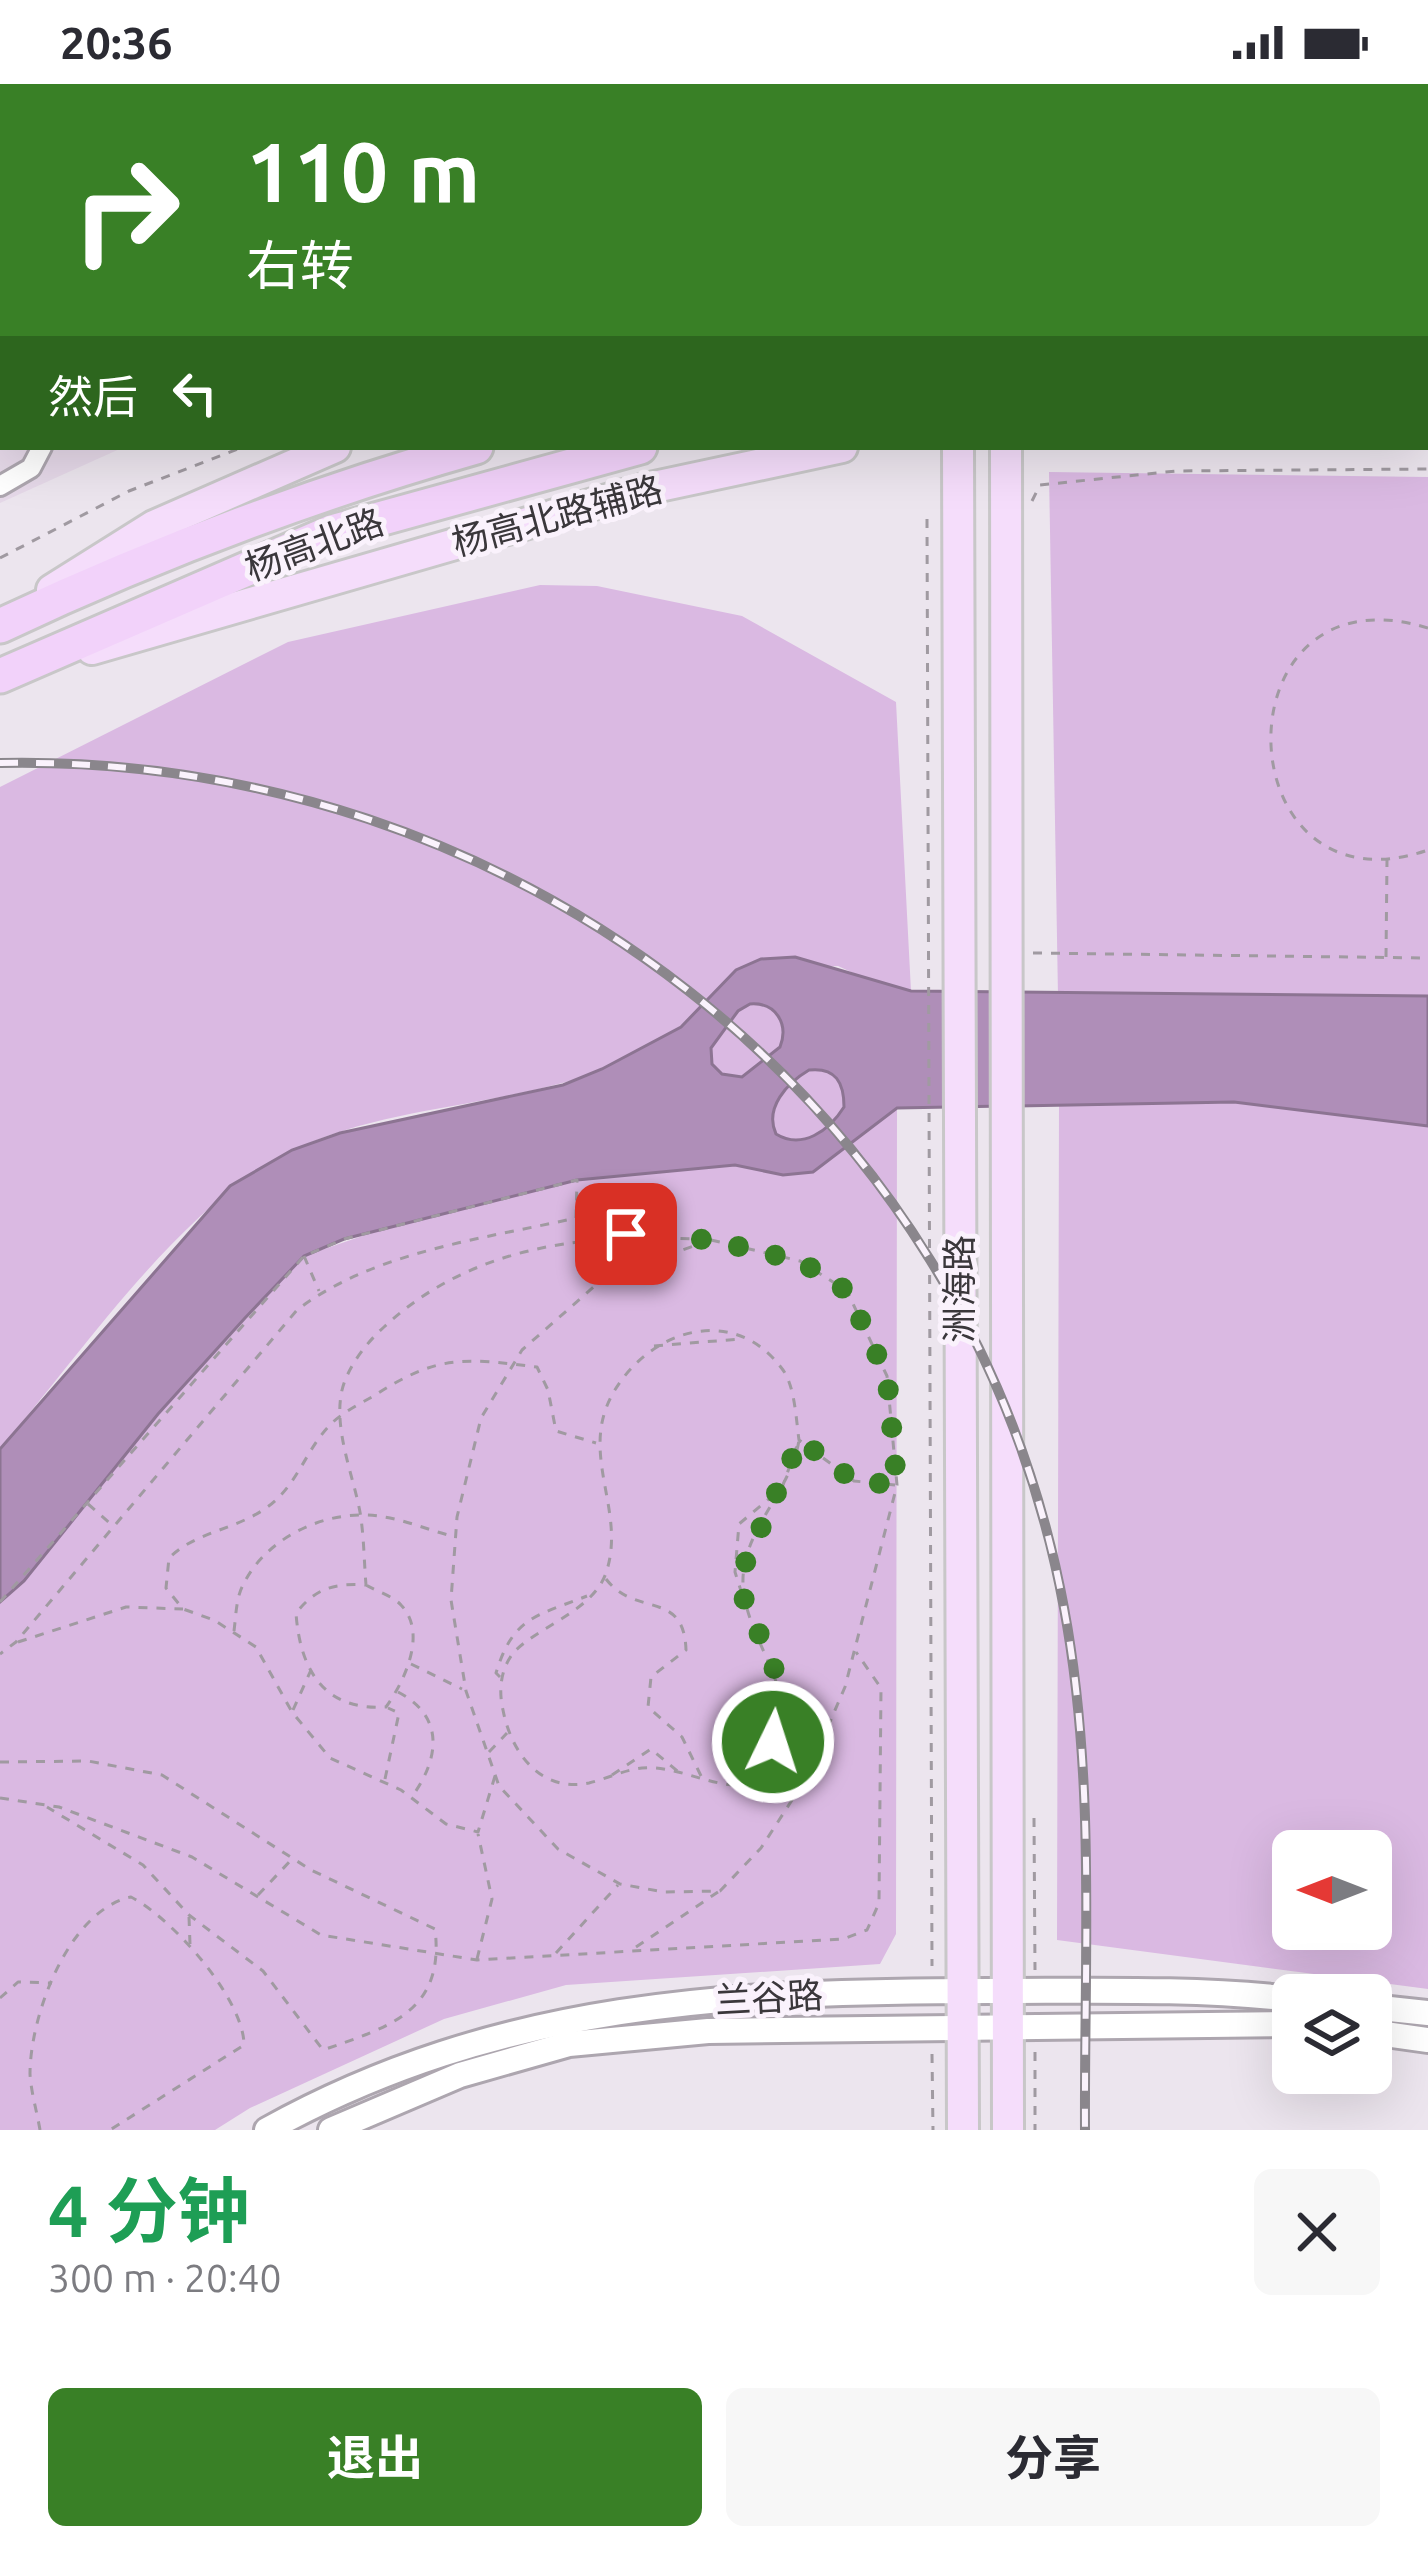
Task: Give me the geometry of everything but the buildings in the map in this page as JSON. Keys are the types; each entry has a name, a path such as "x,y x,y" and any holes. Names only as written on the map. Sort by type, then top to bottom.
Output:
{"highway":[{"name":"杨高北路","path":"0,624 322,490 465,450"},
{"name":"杨高北路","path":"0,676 332,532 629,450"}],"main road":[{"path":"0,624 154,526 328,450"},
{"name":"杨高北路辅路","path":"0,676 624,495 828,450"},
{"name":"洲海路","path":"958,450 941,978 947,2028 963,2130"},
{"name":"洲海路","path":"1006,450 1007,2130"}],"street":[{"path":"0,486 42,451"},
{"name":"兰谷路","path":"267,2130 453,2048 599,2011 746,1995 1222,1991 1272,1997"},
{"path":"1392,2009 1428,2013"},
{"name":"兰谷路","path":"331,2130 379,2119 460,2075 568,2044 708,2031 1272,2024"},
{"path":"1392,2035 1428,2041"}],"path":[{"path":"0,558 129,491 235,450"},
{"path":"1031,504 1040,485 1176,471 1428,469"},
{"path":"927,519 941,978 947,1991"},
{"path":"1428,628 1376,620 1324,637 1286,675 1268,726 1275,781 1304,826 1351,854 1387,858 1428,850"},
{"path":"1386,957 1387,858"},
{"path":"1007,964 1428,958"},
{"path":"0,1602 304,1256 344,1239 577,1180 577,1218 404,1258 319,1293 297,1310 16,1642 0,1654"},
{"path":"366,1585 361,1516 340,1417 341,1390 366,1344 410,1303 470,1268 533,1248 626,1234 711,1240 800,1261 847,1291 887,1376 897,1485 855,1651 805,1780 761,1848 720,1891 634,1948"},
{"path":"711,1240 604,1277 522,1350 481,1418 455,1537 451,1600 466,1691 496,1775 558,1850 620,1884 664,1892 720,1891"},
{"path":"304,1256 319,1293"},
{"path":"742,1594 752,1543 782,1488 800,1440 786,1372 742,1339 704,1328 652,1346 613,1394 597,1443 613,1522 604,1578 589,1595 514,1652 502,1680 507,1733 524,1761 544,1779 585,1784 640,1768 731,1785 754,1771 773,1742 782,1706 776,1673 742,1594 735,1572 739,1524 782,1488"},
{"path":"652,1346 742,1339"},
{"path":"183,1610 166,1588 169,1558 184,1543 231,1528 266,1508 297,1481 340,1417 409,1372 442,1362 499,1358 537,1367 548,1390 556,1431 597,1443"},
{"path":"800,1440 854,1481 897,1485"},
{"path":"88,1504 114,1527"},
{"path":"234,1633 241,1588 261,1558 295,1532 336,1517 361,1516 455,1537"},
{"path":"604,1578 617,1594 673,1610 686,1628 686,1650 651,1677 648,1707 682,1737 704,1782"},
{"path":"384,1782 399,1713 386,1707 355,1709 330,1696 298,1645 296,1613 311,1594 340,1583 366,1585 402,1605 412,1630 410,1663 386,1707"},
{"path":"502,1680 496,1673 506,1642 523,1621 589,1595"},
{"path":"16,1642 126,1607 183,1610 256,1647 292,1712 330,1758 384,1782 446,1824 478,1832"},
{"path":"0,1798 43,1805 192,1857 321,1935 477,1960 843,1939 867,1930 879,1904 880,1688 855,1651"},
{"path":"410,1663 466,1691"},
{"path":"292,1712 311,1670"},
{"path":"397,1691 423,1706 431,1724 430,1762 412,1798"},
{"path":"488,1753 507,1733"},
{"path":"610,1776 651,1749 682,1775"},
{"path":"0,1762 88,1762 162,1775 293,1858 435,1929 438,1954 422,2002 394,2025 323,2050 263,1971 189,1916 143,1865 43,1805"},
{"path":"477,1960 492,1900 478,1832 496,1775"},
{"path":"256,1896 293,1858"},
{"path":"555,1953 620,1884"},
{"path":"40,2130 30,2077 36,2024 86,1926 107,1902 131,1897 160,1912 190,1948 244,2022 244,2045 224,2063 110,2130"},
{"path":"189,1916 190,1948"},
{"path":"0,1998 18,1982 54,1984"},
{"path":"933,2130 947,2028"}],"shaded area":[{"path":"0,450 117,450 0,503"},
{"path":"1049,472 1428,477 1428,996 1058,996"},
{"path":"540,585 597,586 742,616 896,702 911,991 886,988 838,966 736,970 673,1032 606,1069 516,1094 379,1121 291,1151 250,1175 172,1244 0,1449 0,787 288,642"},
{"path":"795,957 911,991 1428,996 1428,1126 1234,1102 897,1108 813,1172 783,1175 735,1165 577,1180 344,1239 304,1256 245,1318 158,1414 24,1581 0,1602 0,1449 230,1186 292,1150 340,1133 563,1085 602,1069 681,1027 736,970 761,959","holes":["750,1004 767,1007 778,1016 783,1030 780,1047 742,1077 722,1074 712,1064 711,1048 738,1011","809,1070 826,1071 837,1078 844,1107 814,1136 795,1140 776,1134 775,1106 786,1089"]},
{"path":"750,1004 767,1007 778,1016 783,1030 780,1047 742,1077 722,1074 712,1064 711,1048 738,1011"},
{"path":"809,1070 826,1071 837,1078 844,1107 814,1136 795,1140 776,1134 775,1106 786,1089"},
{"path":"1234,1102 1428,1126 1428,1989 1392,1984 1392,1974 1314,1974 1057,1940 1059,1103"},
{"path":"897,1108 896,1934 880,1964 566,1985 444,2019 250,2108 215,2130 0,2130 0,1602 24,1581 158,1414 304,1256 406,1221 577,1180 735,1165 783,1175 813,1172"}],"railway":[{"path":"0,763 188,776 368,819 536,891 688,990 821,1114 930,1259 1012,1425 1064,1608 1081,1737 1084,1803 1085,2130"}],"route":[{"path":"626,1234 711,1240 800,1261 847,1291 887,1376 897,1485 854,1481 800,1440 744,1566 742,1594 776,1673 782,1706 773,1742"}]}
